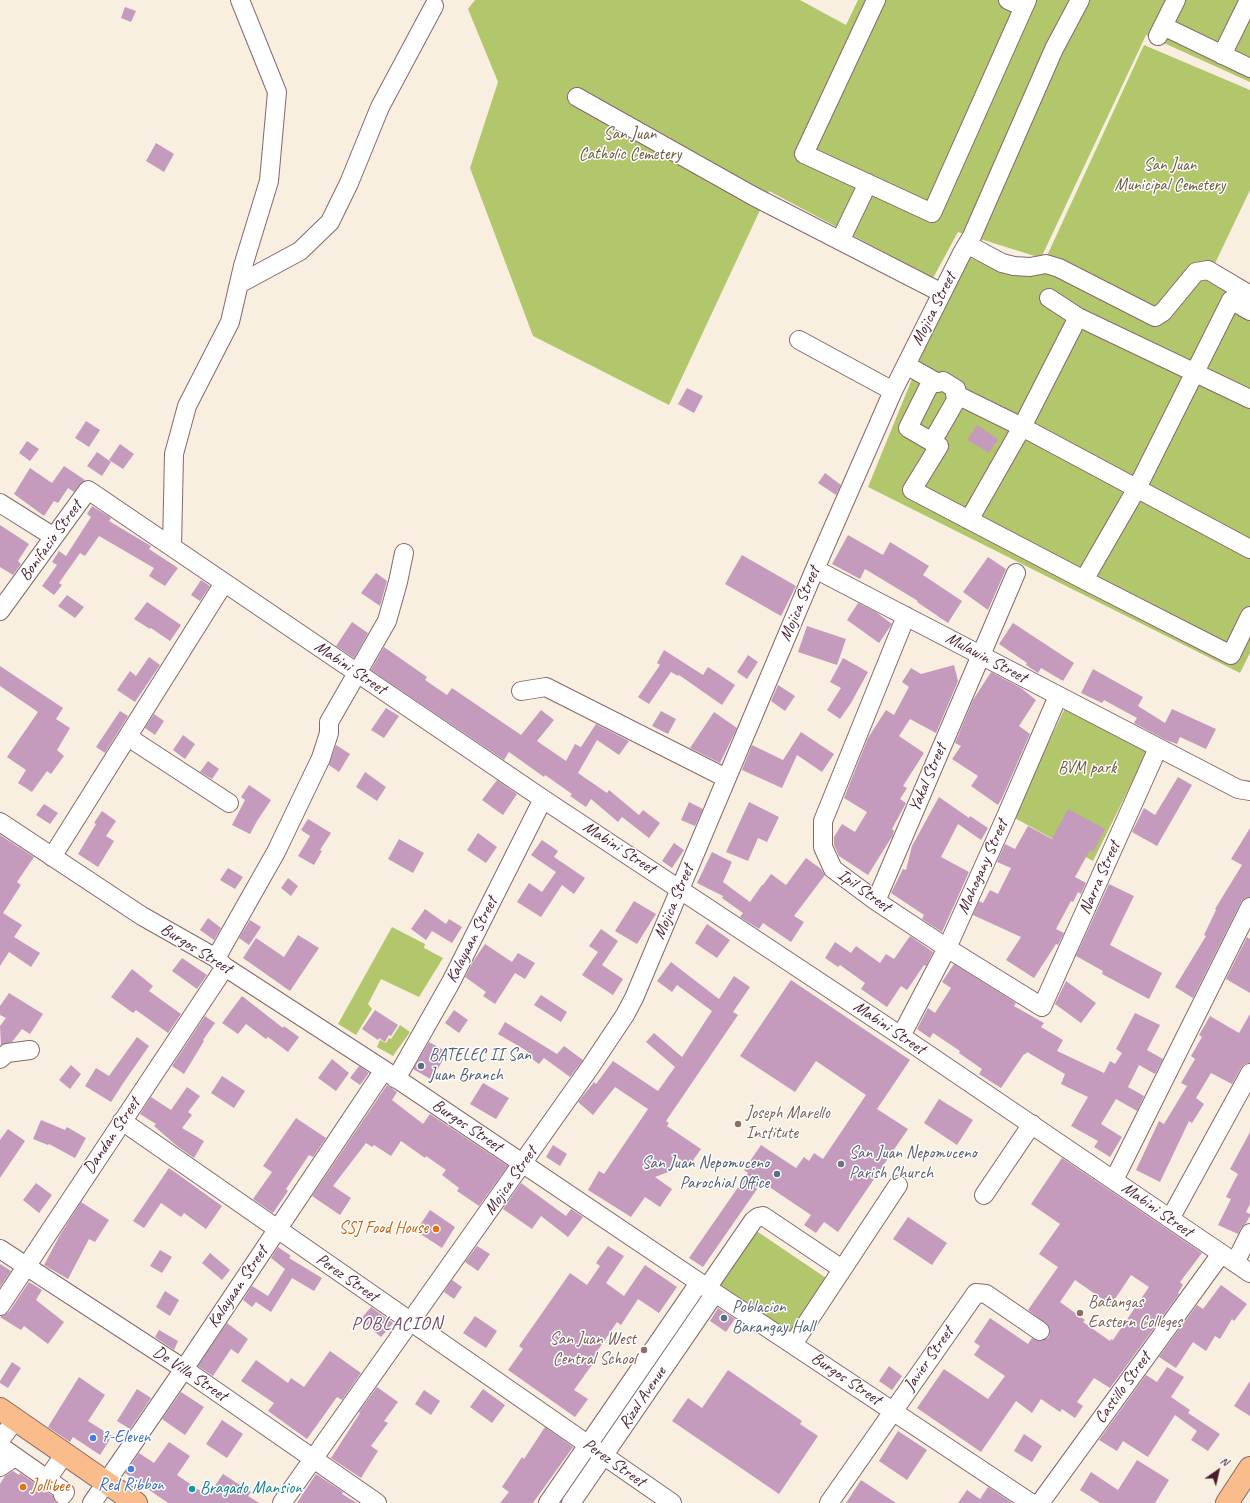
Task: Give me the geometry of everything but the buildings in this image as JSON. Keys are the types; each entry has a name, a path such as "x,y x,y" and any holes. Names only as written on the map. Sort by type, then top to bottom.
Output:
{"main road":[{"path":"8,1414 136,1503"},
{"path":"1227,1503 1250,1468"}],"street":[{"path":"172,547 174,454 187,406 230,322 243,266 269,181 277,92 240,0"},
{"path":"876,0 804,154 932,213 1020,2"},
{"name":"Mojica Street","path":"282,1503 591,1066 634,998 815,569 893,391 962,253 967,246 1054,49 1080,0"},
{"path":"1176,0 1161,31 1222,55 1250,68"},
{"path":"1222,55 1249,0"},
{"path":"239,284 300,251 330,222 349,183 380,107 434,6"},
{"path":"577,97 755,197 942,293"},
{"path":"840,241 868,183"},
{"path":"967,246 976,249 1002,263 1014,266 1030,267 1046,264 1059,268 1155,317 1163,312 1196,272 1208,270 1250,298"},
{"path":"1049,298 1078,317 1250,399"},
{"path":"1084,580 1137,488 1231,300 1250,298"},
{"path":"969,520 1022,427 1078,317"},
{"path":"799,340 893,391"},
{"path":"906,365 935,382 943,381 956,389 957,394 1022,427 1250,549"},
{"path":"935,382 908,428 939,446 912,490 1231,655 1250,616"},
{"path":"932,442 957,394"},
{"name":"Mabini Street","path":"88,490 544,799 680,888 1032,1124 1250,1273"},
{"name":"Bonifacio Street","path":"0,611 88,490"},
{"path":"0,503 54,537"},
{"name":"Dandan Street","path":"0,1306 122,1121 221,962 321,758 329,733 329,722 387,621 398,582 404,553"},
{"name":"Mulawin Street","path":"815,569 1238,789 1250,791"},
{"name":"Yakal Street","path":"876,902 1016,573"},
{"path":"52,857 224,583"},
{"name":"Ipil Street","path":"906,616 822,821 823,847 833,869 876,902 1042,1008"},
{"path":"521,691 546,687 726,778"},
{"name":"Mahogany Street","path":"900,1036 947,948 1058,696"},
{"path":"128,737 229,803"},
{"name":"Narra Street","path":"1042,1008 1158,748"},
{"name":"Kalayaan Street","path":"92,1503 184,1369 276,1229 390,1075 451,982 544,799"},
{"name":"Burgos Street","path":"0,822 142,916 221,962 1031,1503"},
{"path":"1114,1180 1250,907"},
{"path":"0,1059 7,1053 30,1050"},
{"path":"1170,1218 1250,1073"},
{"name":"Perez Street","path":"122,1121 672,1503"},
{"path":"984,1195 1032,1124"},
{"path":"792,1344 898,1185"},
{"path":"707,1288 753,1221 758,1217 763,1216 842,1269"},
{"name":"Castillo Street","path":"1040,1503 1228,1259 1250,1233"},
{"name":"De Villa Street","path":"0,1249 25,1267 184,1369 377,1503"},
{"name":"Rizal Avenue","path":"548,1503 643,1364 707,1288"},
{"name":"Rizal Avenue","path":"571,1503 658,1375 707,1288"},
{"name":"Javier Street","path":"829,1503 976,1293 986,1294 1040,1330"},
{"path":"643,1364 658,1375"},
{"path":"0,1440 8,1414"},
{"path":"0,1446 65,1492 63,1495"},
{"path":"47,1479 65,1454"},
{"path":"0,1467 15,1457"}],"green space":[{"name":"San Juan Catholic Cemetery","path":"475,0 800,0 846,25 858,0 1250,0 1250,82 1146,35 1041,258 958,232 933,278 769,191 669,405 533,336 470,168 498,82 468,9"},
{"name":"San Juan Municipal Cemetery","path":"1144,45 1250,90 1250,190 1209,276 1250,300 1250,653 1240,673 868,487 925,347 960,271 970,258 1001,269 1040,271"},
{"name":"BVM park","path":"1066,706 1149,748 1093,861 1013,817"},
{"path":"392,927 425,944 424,948 443,958 419,997 381,979 368,1004 372,1009 356,1035 338,1024"},
{"path":"400,1025 410,1032 393,1056 377,1047 380,1040 386,1043 389,1038 391,1039"},
{"path":"755,1230 826,1278 791,1332 719,1284"}],"place":[{"name":"BATELEC II San Juan Branch","path":"421,1066"},
{"name":"Joseph Marello Institute","path":"738,1124"},
{"name":"San Juan Nepomuceno Parish Church","path":"841,1164"},
{"name":"San Juan Nepomuceno Parochial Office","path":"777,1174"},
{"name":"SSJ Food House","path":"436,1229"},
{"name":"Batangas Eastern Colleges","path":"1080,1313"},
{"name":"Poblacion Barangay Hall","path":"724,1318"},
{"name":"San Juan West Central School","path":"644,1350"},
{"name":"7-Eleven","path":"93,1438"},
{"name":"Red Ribbon","path":"131,1469"},
{"name":"Jollibee","path":"23,1487"},
{"name":"Bragado Mansion","path":"192,1489"}],"district":[{"name":"POBLACION","path":"397,1324"}]}
